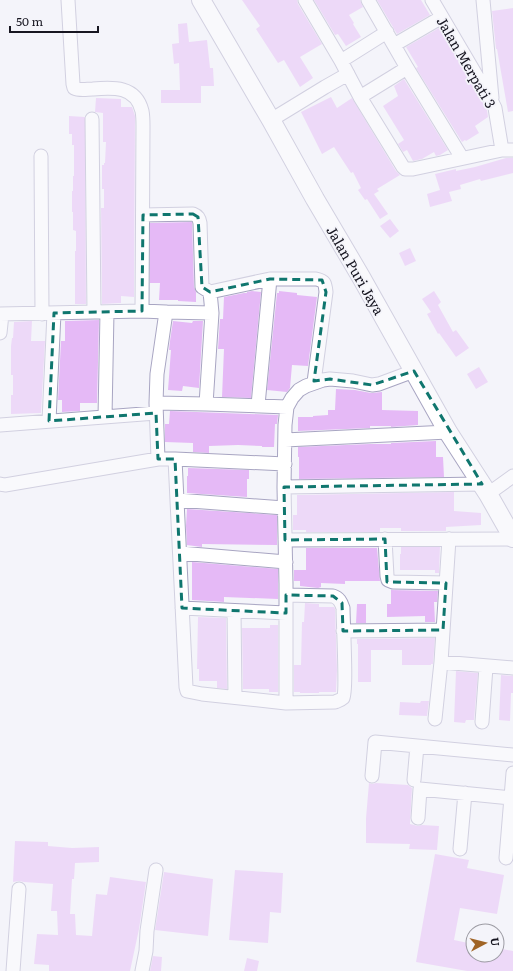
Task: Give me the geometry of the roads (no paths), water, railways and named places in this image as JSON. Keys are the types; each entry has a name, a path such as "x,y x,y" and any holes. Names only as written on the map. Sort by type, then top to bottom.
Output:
{"street":[{"path":"68,0 74,88 77,90 109,87 120,88 132,94 138,100 142,110 142,311"},
{"name":"Jalan Puri Jaya","path":"201,0 277,116 315,199 361,277 448,432 490,488 513,539"},
{"path":"305,0 342,61 360,96 402,167 405,169 413,169 507,150"},
{"path":"368,0 407,68 462,158"},
{"name":"Jalan Merpati 3","path":"432,0 492,102 507,150"},
{"path":"483,0 492,102"},
{"path":"394,45 442,17"},
{"path":"342,61 387,32"},
{"path":"360,96 407,68"},
{"path":"277,116 348,74"},
{"path":"92,119 105,417"},
{"path":"41,156 48,314 49,421"},
{"path":"143,215 193,214 198,217 200,223 202,287 210,292 270,279 322,280 324,282 326,292 314,382"},
{"path":"258,406 270,279"},
{"path":"206,404 212,313 210,292"},
{"path":"0,333 1,314 142,311 212,313"},
{"path":"158,459 156,408 157,374 166,312"},
{"path":"286,703 286,562 284,487 285,425 287,407 299,390 314,382 330,379 353,381 372,385 379,384 414,371"},
{"path":"0,425 105,417 156,408 206,404 287,407"},
{"path":"285,440 448,432"},
{"path":"0,484 5,485 158,459 285,464"},
{"path":"175,459 186,689 189,692 202,694 286,703 339,701 342,698 345,689 342,603 333,596 286,595"},
{"path":"284,487 490,488 513,476"},
{"path":"177,500 284,508"},
{"path":"385,539 388,580 393,582 446,583"},
{"path":"435,719 444,630 449,539"},
{"path":"285,540 513,539"},
{"path":"180,553 286,562"},
{"path":"182,608 286,613"},
{"path":"234,611 235,697"},
{"path":"343,630 444,630"},
{"path":"441,662 486,667 513,668"},
{"path":"482,722 486,667"},
{"path":"372,776 375,742 513,755"},
{"path":"414,780 417,746"},
{"path":"506,858 510,843 513,779"},
{"path":"418,818 420,789 511,798"},
{"path":"460,849 465,793"},
{"path":"142,971 146,951 147,931 156,870"},
{"path":"13,971 19,888"}]}
